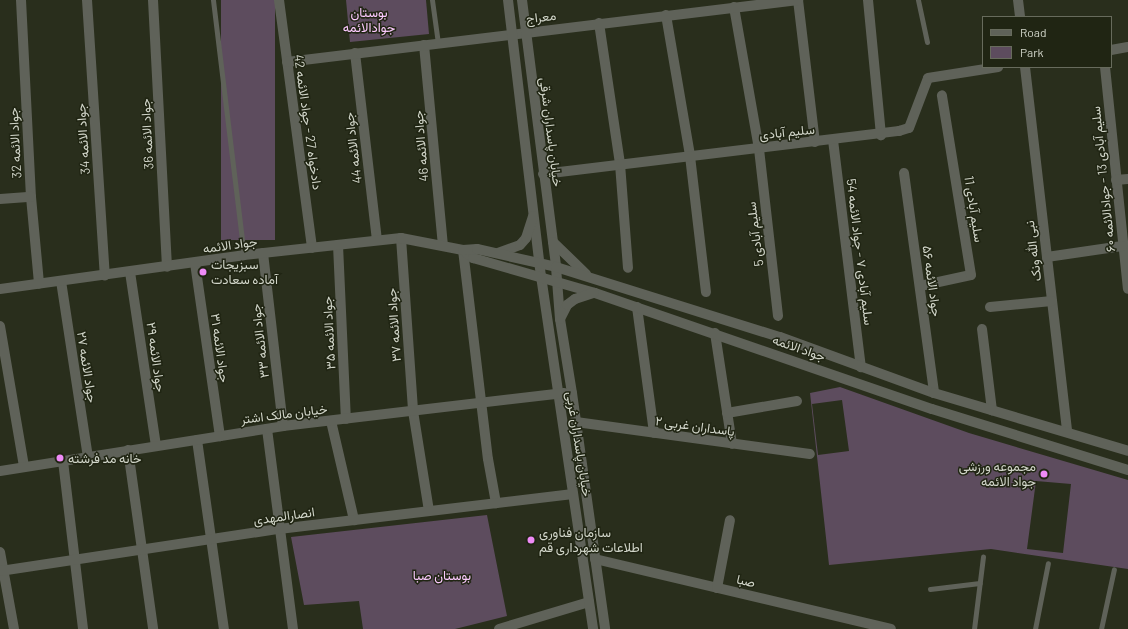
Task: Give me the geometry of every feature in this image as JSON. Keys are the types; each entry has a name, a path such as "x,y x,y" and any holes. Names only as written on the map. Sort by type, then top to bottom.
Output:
{"street":[{"name":"جواد الائمه 32","path":"21,0 31,197 39,284"},
{"name":"جواد الائمه 34","path":"87,0 105,275"},
{"name":"جواد الائمه 36","path":"153,0 167,267"},
{"name":"دادخواه 27 - جواد الائمه 42","path":"279,0 312,248"},
{"name":"خیابان پاسداران شرقی","path":"508,0 540,263"},
{"name":"خیابان پاسداران شرقی","path":"522,0 556,268"},
{"path":"798,0 815,142"},
{"name":"معراج","path":"287,62 424,44 798,0"},
{"path":"868,0 881,135"},
{"path":"1018,0 1020,16"},
{"name":"سلیم آبادی 5","path":"734,8 758,148 778,316"},
{"path":"666,15 690,156 706,292"},
{"path":"599,23 620,164 628,268"},
{"name":"جواد الائمه 46","path":"424,44 443,245"},
{"path":"1112,50 1128,47"},
{"name":"جواد الائمه 44","path":"355,53 377,239"},
{"name":"سلیم آبادی","path":"543,174 881,135 909,128 928,78 992,68"},
{"name":"نبی الله ونک","path":"1025,68 1068,432"},
{"name":"سلیم آبادی 13 - جوادالائمه ۶۰","path":"1105,68 1122,246 1128,289"},
{"name":"سلیم آبادی 11","path":"920,286 971,275 942,95"},
{"name":"سلیم آبادی ۷ - جواد الائمه 54","path":"833,140 861,368"},
{"name":"جواد الائمه ۵۶","path":"904,173 934,393"},
{"path":"1116,180 1128,179"},
{"path":"0,199 31,197"},
{"path":"494,254 513,250 526,238 534,208"},
{"name":"جواد الائمه","path":"0,289 167,267 244,255 338,245 377,239 401,238 463,250 477,249 540,263 591,278 780,337 861,368 934,393 1068,432 1128,452"},
{"name":"جواد الائمه ۳۷","path":"401,238 413,411 429,511"},
{"path":"553,242 591,278"},
{"name":"جواد الائمه ۳۵","path":"338,245 346,419"},
{"path":"1047,257 1122,246"},
{"path":"463,250 480,402 496,503"},
{"name":"جواد الائمه","path":"463,250 473,258 557,280 715,333 932,409 1128,470"},
{"name":"جواد الائمه ۳۳","path":"263,253 283,426"},
{"name":"جواد الائمه ۳۱","path":"195,263 220,436"},
{"name":"خیابان پاسداران غربی","path":"540,263 593,629"},
{"name":"خیابان پاسداران غربی","path":"556,268 560,319 572,393 605,629"},
{"name":"جواد الائمه ۲۹","path":"130,272 156,446"},
{"name":"جواد الائمه ۲۷","path":"61,281 88,456"},
{"path":"560,319 567,305 575,299 595,293"},
{"path":"990,307 1052,301"},
{"path":"637,307 654,433"},
{"path":"0,326 24,467"},
{"path":"982,329 992,410"},
{"path":"715,333 732,444"},
{"name":"خیابان مالک اشتر","path":"0,471 283,426 331,422 558,393 572,393"},
{"path":"728,414 797,401"},
{"path":"331,422 354,520"},
{"name":"پاسداران غربی ۲","path":"576,422 810,454"},
{"path":"267,429 279,530 294,629"},
{"path":"197,440 210,541 224,627"},
{"path":"128,450 153,629"},
{"path":"63,461 83,629"},
{"name":"انصارالمهدی","path":"2,570 74,558 210,541 354,520 573,494"},
{"path":"717,588 730,520"},
{"path":"0,552 2,570 14,629"},
{"name":"صبا","path":"595,559 891,629"},
{"path":"499,629 529,625 588,602"}],"lane":[{"path":"212,0 244,255"},
{"path":"432,0 438,43"},
{"path":"918,0 927,42"},
{"path":"974,629 983,557"},
{"path":"1035,629 1048,562"},
{"path":"1101,629 1114,569"},
{"path":"930,589 980,583"}],"green space":[{"path":"221,0 275,0 275,240 221,240"},
{"name":"بوستان جوادالائمه","path":"346,0 426,0 429,34 350,42"},
{"path":"840,387 969,433 1128,480 1128,569 991,549 829,565 810,393","holes":["842,400 849,451 818,455 812,404","1036,481 1071,484 1063,553 1027,549"]},
{"name":"بوستان صبا","path":"487,515 507,616 455,629 363,629 359,601 304,605 291,537"}],"place":[{"name":"سبزیجات آماده سعادت","path":"203,272"},
{"name":"خانه مد فرشته","path":"60,458"},
{"name":"مجموعه ورزشی جواد الائمه","path":"1044,474"},
{"name":"سازمان فناوری اطلاعات شهرداری قم","path":"531,540"}]}
